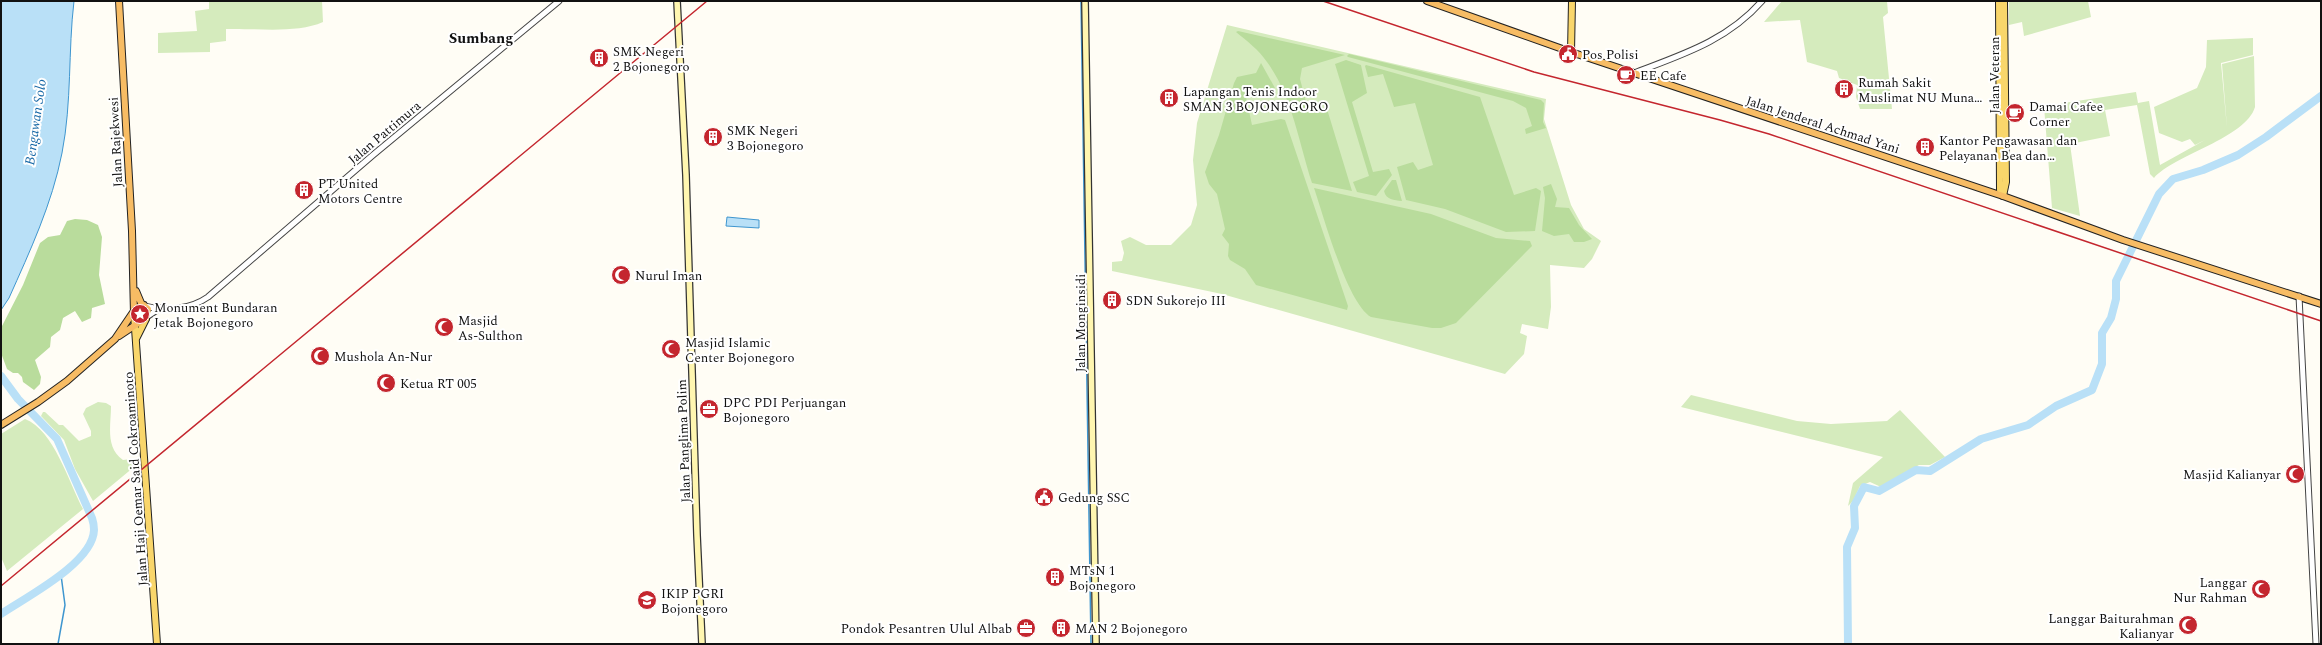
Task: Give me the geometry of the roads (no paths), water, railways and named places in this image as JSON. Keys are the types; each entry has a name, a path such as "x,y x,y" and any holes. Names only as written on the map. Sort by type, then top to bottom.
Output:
{"highway":[{"name":"Jalan Rajekwesi","path":"119,1 134,282"},
{"name":"Jalan Jenderal Achmad Yani","path":"1427,1 1571,52 2001,196 2127,241 2321,304"},
{"path":"1,424 38,402 67,381 114,339 147,317 148,309 138,296 134,282"},
{"path":"134,282 134,312 139,320 147,317"},
{"path":"114,339 137,306 144,305"}],"main road":[{"name":"Jalan Panglima Polim","path":"677,1 702,644"},
{"name":"Jalan Monginsidi","path":"1085,1 1096,644"},
{"path":"1571,52 1572,1"},
{"name":"Jalan Veteran","path":"1999,1 2001,196"},
{"name":"Jalan Veteran","path":"2001,196 2006,182 2004,1"},
{"name":"Jalan Haji Oemar Said Cokroaminoto","path":"134,312 135,341 139,365 157,644"},
{"path":"135,341 140,328 147,317"},
{"path":"121,334 131,335 135,341"}],"street":[{"name":"Jalan Pattimura","path":"161,308 191,306 208,297 373,155 559,1"},
{"path":"1634,73 1710,43 1734,26 1762,1"},
{"path":"2299,296 2316,644"},
{"path":"144,305 161,308"},
{"path":"147,317 161,308"}],"water":[{"name":"Bengawan Solo","path":"1,1 74,1 69,96 65,134 58,172 32,245 9,298 1,310"},
{"path":"727,217 759,220 759,228 726,226"}],"waterway":[{"path":"1081,1 1091,644"},
{"path":"1848,644 1847,547 1855,528 1854,506 1864,487 1879,491 1916,470 1930,471 1981,439 2028,425 2056,406 2092,390 2102,364 2102,333 2111,318 2116,299 2116,281 2159,194 2173,179 2203,170 2238,155 2266,137 2321,96"},
{"path":"1,376 18,399 57,439 92,518 94,530 91,542 83,555 71,567 41,589 1,614"},
{"path":"58,644 65,605 61,575"}],"railway":[{"path":"1,586 707,1"},
{"path":"1323,1 1534,72 1769,134 2321,321"}],"place":[{"name":"Pos Polisi","path":"1568,54"},
{"name":"SMK Negeri 2 Bojonegoro","path":"599,58"},
{"name":"EE Cafe","path":"1626,75"},
{"name":"Rumah Sakit Muslimat NU Muna…","path":"1844,89"},
{"name":"Lapangan Tenis Indoor SMAN 3 BOJONEGORO","path":"1169,98"},
{"name":"Damai Cafee Corner","path":"2015,113"},
{"name":"SMK Negeri 3 Bojonegoro","path":"713,137"},
{"name":"Kantor Pengawasan dan Pelayanan Bea dan…","path":"1925,147"},
{"name":"PT United Motors Centre","path":"304,190"},
{"name":"Nurul Iman","path":"621,275"},
{"name":"SDN Sukorejo III","path":"1112,300"},
{"name":"Monument Bundaran Jetak Bojonegoro","path":"140,314"},
{"name":"Masjid As-Sulthon","path":"444,327"},
{"name":"Masjid Islamic Center Bojonegoro","path":"671,349"},
{"name":"Mushola An-Nur","path":"320,356"},
{"name":"Ketua RT 005","path":"386,383"},
{"name":"DPC PDI Perjuangan Bojonegoro","path":"709,409"},
{"name":"Masjid Kalianyar","path":"2295,474"},
{"name":"Gedung SSC","path":"1044,497"},
{"name":"MTsN 1 Bojonegoro","path":"1055,577"},
{"name":"Langgar Nur Rahman","path":"2261,589"},
{"name":"IKIP PGRI Bojonegoro","path":"647,600"},
{"name":"Langgar Baiturahman Kalianyar","path":"2188,625"},
{"name":"Pondok Pesantren Ulul Albab","path":"1026,628"},
{"name":"MAN 2 Bojonegoro","path":"1061,628"}],"district":[{"name":"Sumbang","path":"481,38"}]}
